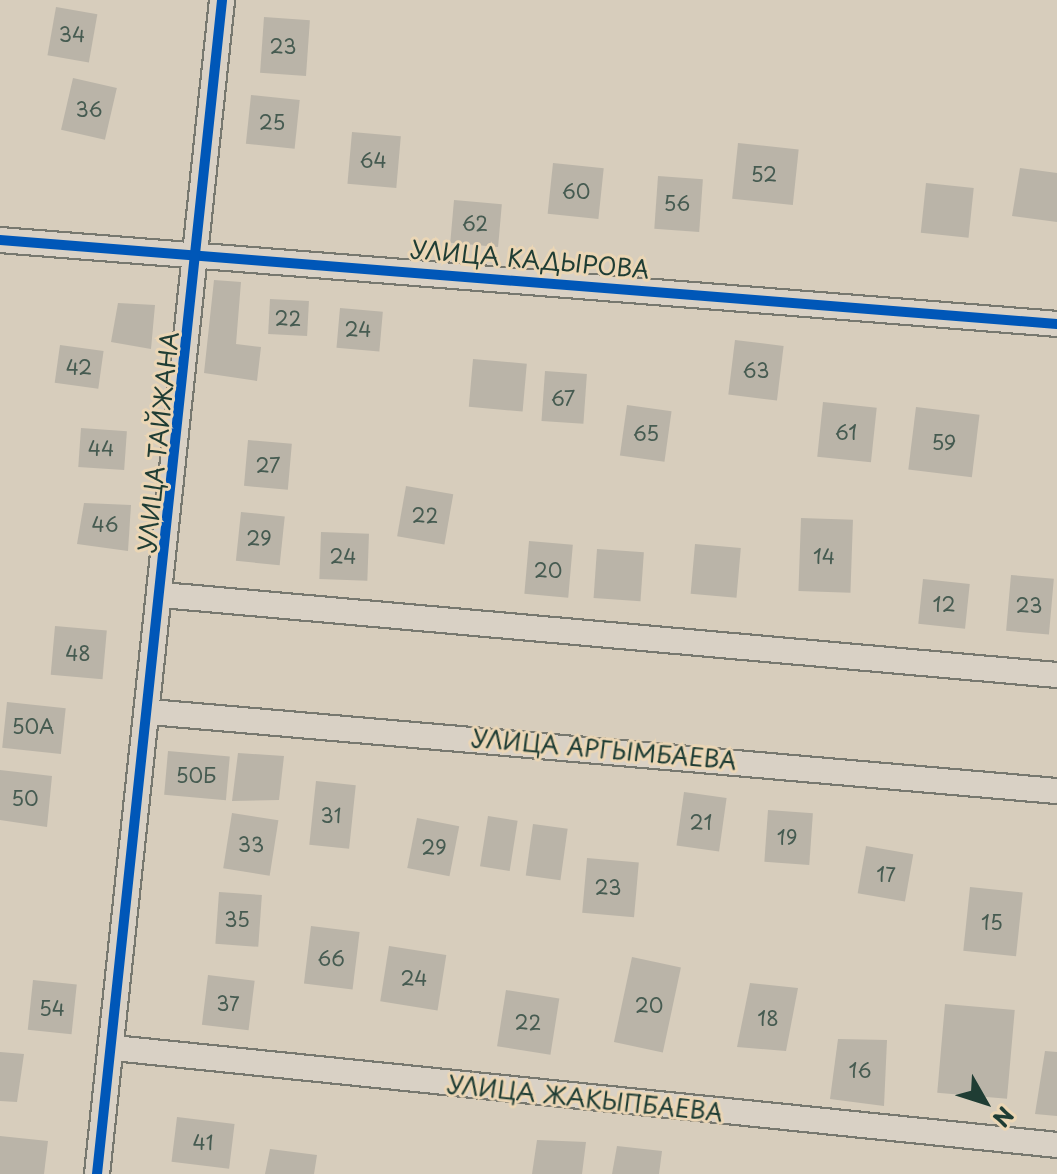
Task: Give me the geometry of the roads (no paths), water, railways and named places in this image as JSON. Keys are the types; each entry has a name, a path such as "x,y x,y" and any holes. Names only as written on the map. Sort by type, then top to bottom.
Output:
{"street":[{"name":"УЛИЦА ТАЙЖАНА","path":"97,1174 114,1048 150,712 222,0"},
{"name":"УЛИЦА КАДЫРОВА","path":"0,240 197,251 1057,324"},
{"path":"162,595 1057,675"},
{"name":"УЛИЦА АРГЫМБАЕВА","path":"150,712 1057,791"},
{"name":"УЛИЦА ЖАКЫПБАЕВА","path":"114,1048 1057,1145"}]}
